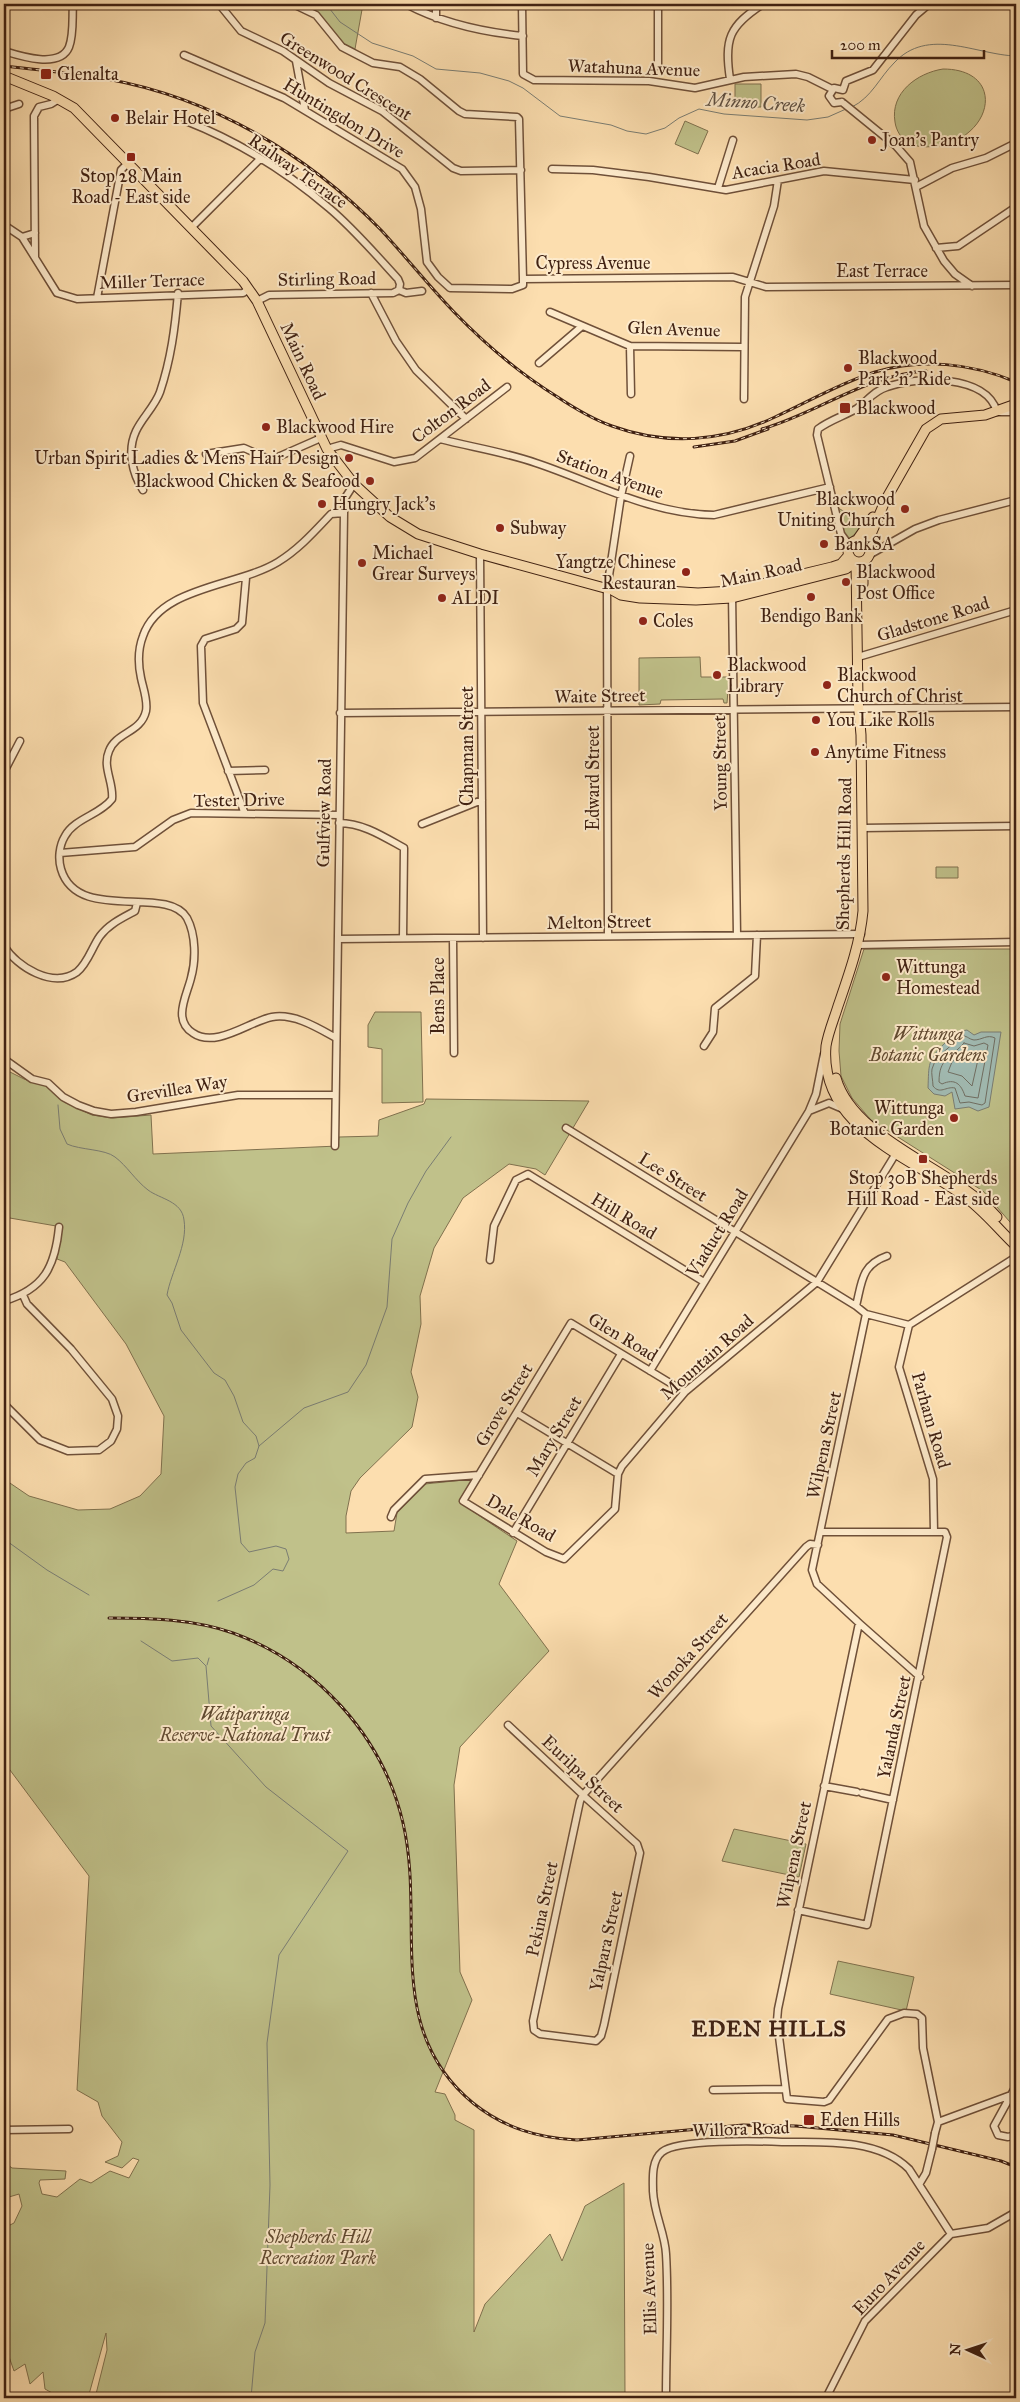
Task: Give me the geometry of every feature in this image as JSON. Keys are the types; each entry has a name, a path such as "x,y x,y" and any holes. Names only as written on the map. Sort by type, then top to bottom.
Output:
{"main road":[{"name":"Main Road","path":"4,76 59,99 74,108 192,226 249,289 257,301 327,449 354,484 390,517 418,534 480,554 610,590 622,588 732,595 846,569 858,559"},
{"path":"853,543 885,501 926,429 949,417 978,416 996,412 1016,404"},
{"path":"858,559 882,514 885,501"},
{"path":"853,543 867,544"},
{"path":"853,543 858,559"},
{"name":"Main Road","path":"732,595 858,559"},
{"name":"Shepherds Hill Road","path":"858,559 860,657"},
{"name":"Shepherds Hill Road","path":"858,559 862,828 861,934 826,1044 833,1089 845,1110 863,1131 975,1196 988,1207 1016,1240"},
{"path":"846,569 857,579"},
{"name":"Shepherds Hill Road","path":"832,1025 833,1065 839,1086 849,1105 866,1123 898,1150 979,1206 1016,1246"}],"street":[{"path":"4,52 43,58 60,56 69,47 73,4"},
{"name":"Greenwood Crescent","path":"219,4 241,31 283,51 328,83 382,111 452,168 461,171 521,170"},
{"path":"293,4 307,9 316,16 342,48 374,63 400,67 420,79 459,111 466,114 516,117 520,122 523,279"},
{"path":"406,4 436,18 464,26 523,36 522,4"},
{"path":"436,4 436,18"},
{"path":"658,4 658,66"},
{"path":"730,79 728,43 732,31 737,23 763,4"},
{"path":"846,106 843,90 846,81 873,70 916,15 928,4"},
{"name":"Watahuna Avenue","path":"523,36 523,74 534,80 649,81 695,88 730,79 796,74 808,77 832,89"},
{"name":"Huntingdon Drive","path":"184,55 284,98 402,169 415,187 421,209 427,262 444,283"},
{"path":"296,61 305,110"},
{"path":"843,90 837,87 832,89 829,96 831,101 846,106 896,146 910,162 924,226 936,248 955,274 973,286"},
{"path":"35,259 34,116 39,107 51,104 59,99"},
{"path":"4,108 19,104"},
{"name":"Railway Terrace","path":"186,122 210,131 260,159 304,189 341,219 398,279 400,284 399,290"},
{"path":"718,188 733,140"},
{"path":"916,183 952,168 986,158 1016,143"},
{"path":"192,226 260,159"},
{"path":"98,298 121,170 128,162"},
{"name":"Acacia Road","path":"552,169 602,171 726,190 824,172 916,183"},
{"path":"744,399 743,347 745,297 774,206 778,180"},
{"path":"936,248 958,246 1016,207"},
{"path":"4,225 22,237 35,259"},
{"path":"22,237 35,233"},
{"name":"Miller Terrace","path":"35,259 57,293 77,299 243,292 249,289"},
{"name":"Cypress Avenue","path":"444,283 450,288 460,289 512,289 523,284 523,279 733,277 749,282"},
{"name":"East Terrace","path":"749,282 766,287 1016,285"},
{"path":"399,290 406,293 422,291"},
{"name":"Stirling Road","path":"257,301 269,296 393,293 399,290"},
{"path":"371,293 396,341 416,370 466,418"},
{"path":"143,490 133,471 132,442 136,431 159,395 170,358 178,294"},
{"name":"Glen Avenue","path":"550,312 630,346 743,347"},
{"path":"539,363 582,327"},
{"path":"630,346 630,394"},
{"path":"853,543 841,534 816,434 818,429 858,408 876,391 888,386 921,381 954,382 987,394 995,404 996,412 1016,412"},
{"name":"Colton Road","path":"327,449 341,445 394,462 402,462 414,458 508,387"},
{"path":"206,454 244,448 271,460 321,438"},
{"name":"Station Avenue","path":"440,439 535,462 621,496 662,509 697,515 714,515 830,487"},
{"name":"Edward Street","path":"608,936 610,590 621,496 630,456"},
{"name":"Gulfview Road","path":"335,1146 344,513 345,498 354,484"},
{"path":"858,559 914,530 939,520 1016,500"},
{"path":"336,1038 305,1022 273,1017 226,1035 210,1037 194,1034 186,1027 182,1013 183,1000 192,977 194,950 193,932 186,917 172,906 94,899 76,891 61,871 60,853 61,844 70,828 112,799 107,767 109,749 113,743 134,730 144,720 146,697 139,662 143,636 151,620 165,607 179,599 246,578 277,563 314,534 331,514 344,513"},
{"path":"867,544 883,547"},
{"name":"Chapman Street","path":"480,554 483,938"},
{"path":"245,814 203,703 201,646 205,639 236,629 242,623 246,578"},
{"name":"Young Street","path":"732,595 737,935"},
{"name":"Gladstone Road","path":"860,657 1016,610"},
{"name":"Waite Street","path":"340,714 1016,707"},
{"path":"4,772 20,741"},
{"path":"228,771 265,770"},
{"path":"422,824 482,800"},
{"name":"Tester Drive","path":"60,853 135,847 154,836 173,820 191,813 339,815"},
{"path":"339,823 351,823 380,835 404,848 403,938"},
{"path":"862,828 1016,826"},
{"path":"4,946 14,959 34,972 52,977 70,975 83,965 101,936 115,922 135,912 137,903"},
{"name":"Melton Street","path":"338,939 861,934"},
{"path":"704,1046 713,1032 715,1008 755,976 757,935"},
{"name":"Bens Place","path":"453,938 454,1053"},
{"path":"858,945 1016,942"},
{"name":"Viaduct Road","path":"650,1371 809,1111 816,1094 826,1044"},
{"name":"Grevillea Way","path":"4,1060 32,1079 48,1083 63,1097 78,1105 111,1114 136,1112 238,1095 336,1095"},
{"path":"809,1111 829,1103 845,1110"},
{"name":"Lee Street","path":"566,1128 816,1282"},
{"path":"898,1150 816,1282 866,1314 909,1325 1016,1257"},
{"name":"Hill Road","path":"490,1260 494,1226 516,1180 528,1174 704,1282"},
{"path":"4,1302 23,1295 37,1285 57,1252 59,1227"},
{"path":"856,1306 864,1273 874,1260 887,1256"},
{"name":"Mountain Road","path":"618,1474 622,1466 685,1392 816,1282"},
{"path":"4,1404 40,1440 68,1451 99,1450 111,1441 117,1430 118,1416 112,1399 71,1349 27,1304 23,1295"},
{"name":"Wilpena Street","path":"866,1314 813,1577 817,1584 920,1677"},
{"name":"Glen Road","path":"571,1324 685,1392"},
{"name":"Grove Street","path":"463,1502 571,1324"},
{"name":"Parham Road","path":"909,1325 900,1367 932,1479 934,1532"},
{"name":"Mary Street","path":"513,1533 621,1354"},
{"path":"517,1412 618,1474"},
{"name":"Dale Road","path":"463,1502 546,1552 564,1559 615,1508 618,1474"},
{"path":"391,1517 394,1510 425,1479 480,1475"},
{"path":"821,1532 934,1532"},
{"name":"Yalanda Street","path":"798,1910 867,1925 920,1677 947,1534 934,1532"},
{"name":"Wonoka Street","path":"583,1796 806,1547 810,1544 818,1545"},
{"name":"Wilpena Street","path":"785,2092 777,2015 859,1623"},
{"name":"Eurilpa Street","path":"508,1725 637,1844"},
{"path":"824,1786 893,1800"},
{"name":"Pekina Street","path":"583,1796 535,2012 534,2030 540,2034 596,2041"},
{"name":"Yalpara Street","path":"596,2041 602,2036 640,1853 637,1844"},
{"path":"714,2090 785,2092 791,2101 827,2101 888,2019 904,2013 917,2014 922,2018 923,2048 938,2122 926,2173 920,2183"},
{"path":"1016,2086 994,2126 998,2135 1002,2137 1016,2135"},
{"path":"938,2122 1011,2095"},
{"path":"4,2130 70,2130"},
{"name":"Willora Road","path":"662,2152 672,2148 695,2144 811,2142 869,2148 900,2161 920,2183 951,2234"},
{"name":"Ellis Avenue","path":"662,2152 654,2167 654,2202 666,2253 666,2398"},
{"path":"951,2234 988,2228 1016,2212"},
{"name":"Euro Avenue","path":"826,2398 865,2321 951,2234"}],"green space":[{"path":"303,4 363,4 355,49 341,42 317,12"},
{"path":"943,69 963,72 976,79 984,90 985,103 981,117 972,129 958,140 939,146 924,147 912,145 899,134 896,128 895,112 897,102 907,86 915,80 933,71"},
{"path":"735,84 761,84 761,107 735,107"},
{"path":"685,121 708,131 698,154 675,144"},
{"path":"838,508 867,524 847,540 843,534"},
{"path":"700,657 701,677 729,677 727,703 724,703 723,699 661,700 660,704 639,705 639,658"},
{"path":"936,867 958,867 958,878 936,878"},
{"name":"Wittunga Botanic Gardens","path":"864,949 1016,949 1016,1229 983,1191 871,1120 852,1098 841,1076 839,1051 840,1024"},
{"path":"375,1012 421,1012 423,1102 382,1103 382,1049 368,1047 368,1025"},
{"name":"Watiparinga Reserve-National Trust","path":"4,1069 24,1079 46,1086 64,1102 92,1115 113,1118 151,1115 153,1154 338,1146 339,1137 378,1136 379,1120 424,1104 426,1099 589,1101 545,1175 536,1169 509,1164 463,1198 434,1248 420,1296 421,1324 411,1372 418,1397 412,1427 360,1478 351,1491 346,1516 346,1533 394,1531 397,1513 425,1484 473,1479 459,1502 517,1541 499,1584 549,1651 460,1747 454,1785 460,1972 472,2000 435,2092 445,2094 455,2115 455,2120 474,2130 474,2332 485,2304 550,2234 562,2261 585,2206 624,2183 625,2398 95,2398 107,2350 106,2333 88,2398 61,2398 45,2389 43,2372 30,2384 25,2364 14,2371 7,2351 4,2357 4,2228 14,2223 22,2206 19,2194 9,2197 8,2209 4,2216 4,2162 12,2168 66,2171 65,2179 40,2180 42,2194 57,2197 80,2179 91,2183 110,2171 129,2178 139,2160 133,2158 122,2168 105,2162 118,2156 122,2142 102,2116 98,2102 77,2090 89,1876 4,1762 4,1479 29,1496 78,1510 110,1509 140,1496 161,1474 164,1416 126,1344 65,1262 57,1259 62,1227 4,1217"},
{"path":"734,1829 806,1844 799,1877 722,1861"},
{"path":"838,1961 914,1977 906,2011 830,1994"}],"water":[{"path":"967,1030 974,1035 981,1032 1001,1032 989,1107 978,1111 969,1107 955,1109 952,1092 945,1096 934,1094 928,1088 930,1063 935,1054 945,1043 950,1043 957,1032"}],"waterway":[{"name":"Minno Creek","path":"326,4 340,22 372,43 413,56 436,69 480,73 509,81 523,88 560,116 611,125 627,131 646,134 665,128 679,118 699,109 724,114 807,120 828,117 846,109"},
{"name":"Minno Creek","path":"852,107 870,93 894,63 907,52 922,46 937,44 953,45 1016,56"},
{"path":"58,1105 60,1129 67,1144 111,1154 148,1190 170,1201 182,1214 185,1229 184,1239 167,1295 172,1303 181,1330 214,1373 225,1380 234,1396 243,1422 256,1436 259,1446 255,1458 246,1463 238,1474 235,1487 241,1543 249,1552 276,1546 286,1549 289,1559 283,1571 273,1569 254,1585 218,1601"},
{"path":"259,1446 304,1408 348,1392 366,1365 387,1307 392,1239 408,1203 426,1171 451,1137"},
{"path":"4,1539 47,1570 89,1595"},
{"path":"141,1641 172,1661 198,1658 206,1666 211,1726 266,1787 348,1851 279,1955 267,2043 270,2185 265,2323 255,2352 251,2398"},
{"path":"207,1665 209,1658"}],"railway":[{"path":"4,66 107,79 146,88 184,100 256,133 322,177 352,202 381,230 454,312 503,357 529,378 570,405 590,417 612,426 653,437 674,439 715,436 735,432 787,411 862,376 911,365 928,364 964,367 982,370 1016,382"},
{"path":"762,429 803,414 862,387 904,374 926,371"},
{"path":"694,447 735,441 768,429"},
{"path":"109,1618 187,1622 218,1628 263,1646 292,1663 318,1683 342,1707 362,1733 380,1761 393,1791 403,1823 409,1860 413,1972 417,2007 427,2041 445,2073 473,2103 485,2112 509,2125 535,2134 577,2140 743,2125 796,2126 893,2135 1001,2161 1016,2167"}],"place":[{"name":"Glenalta","path":"46,74"},
{"name":"Belair Hotel","path":"115,118"},
{"name":"Joan's Pantry","path":"872,140"},
{"name":"Stop 28 Main Road - East side","path":"131,157"},
{"name":"Blackwood Park 'n' Ride","path":"848,368"},
{"name":"Blackwood","path":"845,408"},
{"name":"Blackwood Hire","path":"266,427"},
{"name":"Urban Spirit Ladies & Mens Hair Design","path":"349,458"},
{"name":"Blackwood Chicken & Seafood","path":"370,481"},
{"name":"Hungry Jack's","path":"322,504"},
{"name":"Blackwood Uniting Church","path":"905,509"},
{"name":"Subway","path":"500,528"},
{"name":"BankSA","path":"824,544"},
{"name":"Michael Grear Surveys","path":"362,563"},
{"name":"Yangtze Chinese Restauran","path":"686,572"},
{"name":"Blackwood Post Office","path":"846,582"},
{"name":"Bendigo Bank","path":"811,597"},
{"name":"ALDI","path":"442,598"},
{"name":"Coles","path":"643,621"},
{"name":"Blackwood Library","path":"717,675"},
{"name":"Blackwood Church of Christ","path":"827,685"},
{"name":"You Like Rolls","path":"816,720"},
{"name":"Anytime Fitness","path":"815,752"},
{"name":"Wittunga Homestead","path":"886,977"},
{"name":"Wittunga Botanic Garden","path":"954,1118"},
{"name":"Stop 30B Shepherds Hill Road - East side","path":"923,1159"},
{"name":"Eden Hills","path":"809,2120"}],"district":[{"name":"EDEN HILLS","path":"769,2028"}],"park label":[{"name":"Shepherds Hill Recreation Park","path":"318,2247"}]}
